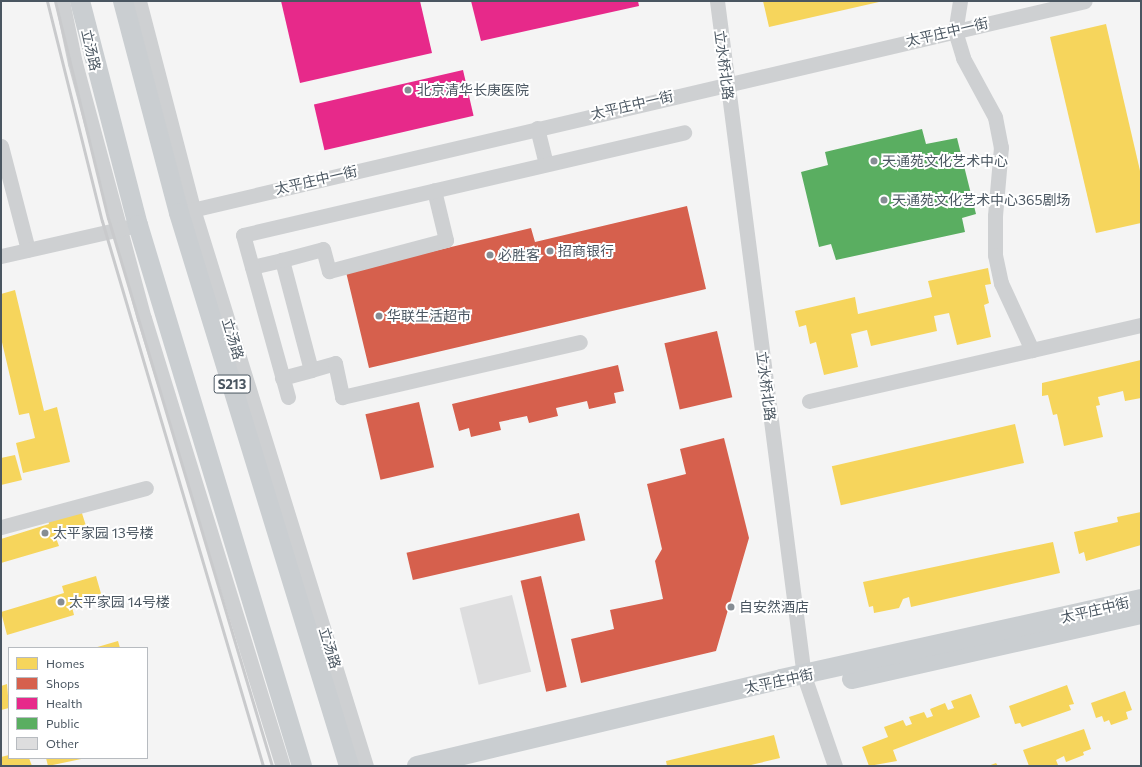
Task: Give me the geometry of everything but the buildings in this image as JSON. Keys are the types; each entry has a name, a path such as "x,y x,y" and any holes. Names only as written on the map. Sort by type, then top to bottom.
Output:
{"main road":[{"name":"立汤路","path":"80,1 129,227 302,766"},
{"name":"立汤路","path":"122,1 186,211 349,766"},
{"name":"太平庄中街","path":"474,766 776,692 805,683 1141,599"},
{"name":"太平庄中街","path":"418,766 805,683 1141,614"}],"street":[{"name":"立汤路","path":"62,1 74,63 129,227 174,420 283,766"},
{"name":"立汤路","path":"139,1 186,211 366,766"},
{"name":"立水桥北路","path":"717,1 805,683 835,766"},
{"path":"960,1 955,31 963,58 995,117 1001,147 995,255 1001,283 1032,350"},
{"name":"太平庄中一街","path":"186,211 727,82 1085,1"},
{"path":"537,128 546,164"},
{"path":"288,397 243,236 684,132"},
{"path":"1,146 28,250"},
{"path":"252,267 323,250 329,271 446,240 434,190"},
{"path":"1,256 129,227"},
{"path":"282,260 311,370"},
{"path":"809,401 1141,325"},
{"path":"282,378 335,363 342,397 580,342"},
{"path":"1,527 146,488"}],"railway":[{"path":"47,1 102,221 263,766"},
{"path":"55,1 108,218 272,766"}],"place":[{"name":"北京清华长庚医院","path":"408,90"},
{"name":"天通苑文化艺术中心","path":"874,161"},
{"name":"天通苑文化艺术中心365剧场","path":"884,200"},
{"name":"招商银行","path":"550,251"},
{"name":"必胜客","path":"490,255"},
{"name":"华联生活超市","path":"379,316"},
{"name":"太平家园 13号楼","path":"45,533"},
{"name":"太平家园 14号楼","path":"61,602"},
{"name":"自安然酒店","path":"731,607"}]}
